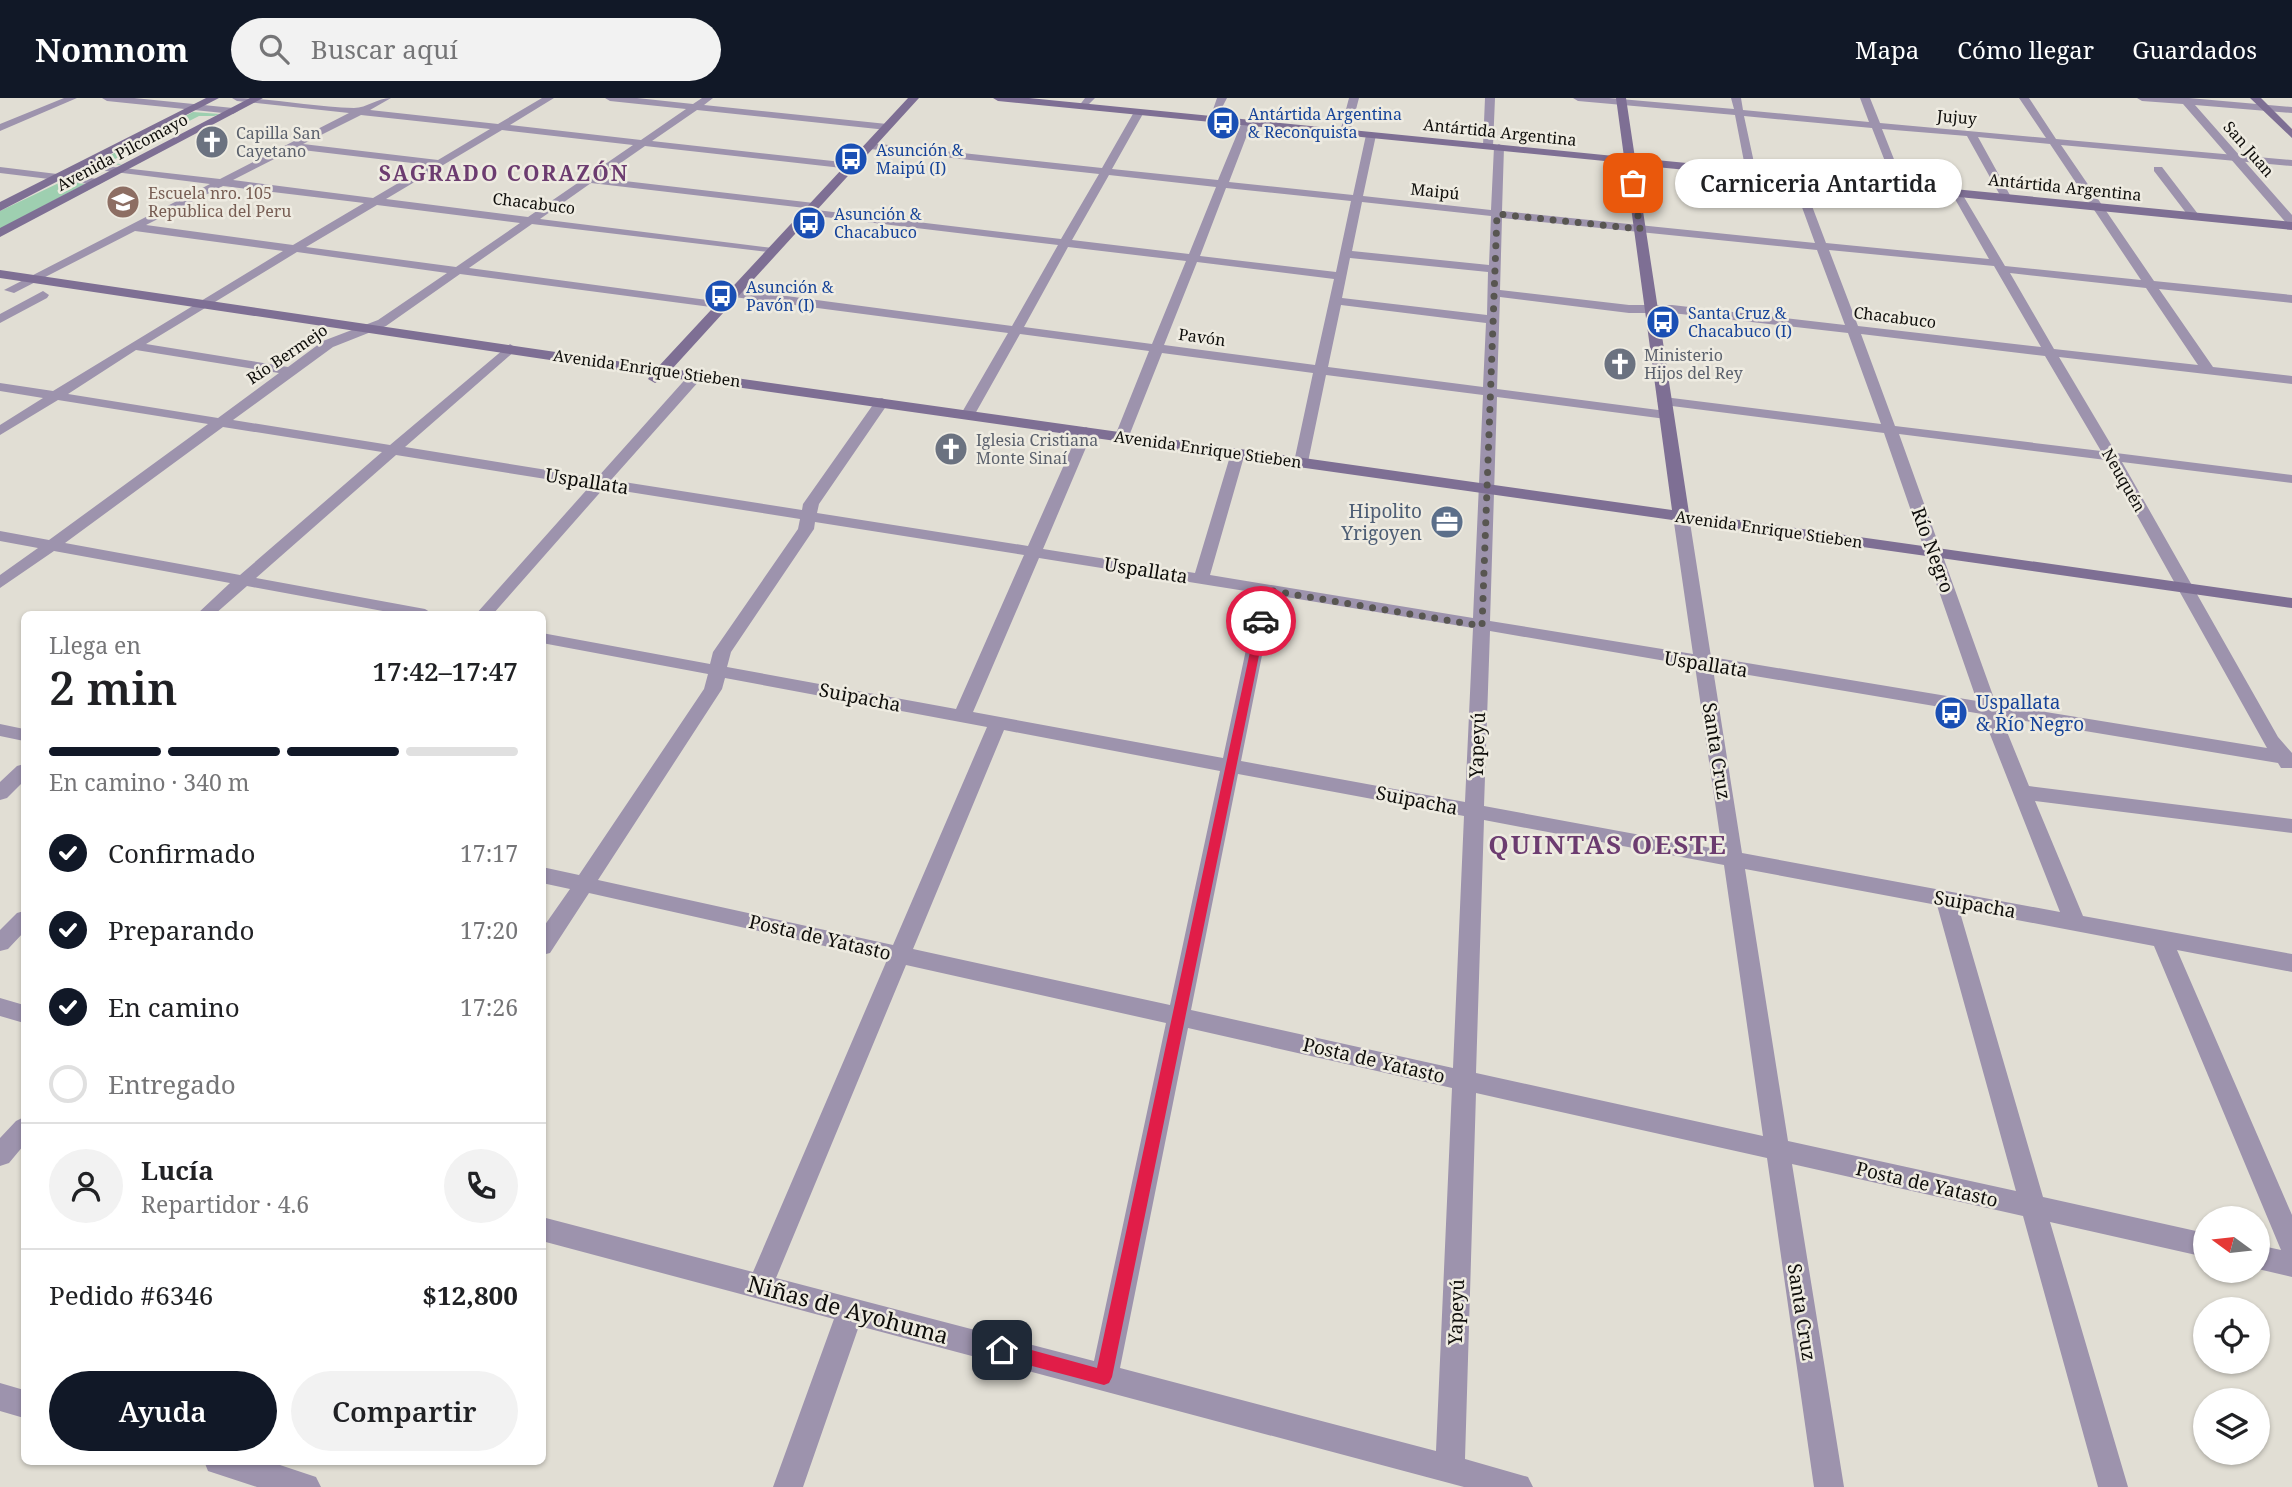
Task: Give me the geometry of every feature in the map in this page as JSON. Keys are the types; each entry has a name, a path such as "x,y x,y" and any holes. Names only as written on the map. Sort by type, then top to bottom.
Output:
{"main road":[{"name":"Avenida Pilcomayo","path":"0,207 214,98"},
{"path":"651,383 914,98"},
{"name":"Antártida Argentina","path":"998,98 1087,102 1139,112 2292,224"},
{"path":"2255,98 2292,135"},
{"name":"Avenida Pilcomayo","path":"0,233 256,99"},
{"name":"Santa Cruz","path":"1621,100 1681,516"},
{"name":"Avenida Enrique Stieben","path":"0,274 695,377 2292,603"},
{"name":"Avenida Enrique Stieben","path":"5,289 651,383 695,377"}],"street":[{"path":"0,128 72,98"},
{"path":"107,98 233,111"},
{"path":"237,98 851,166"},
{"path":"5,289 33,279 386,98"},
{"path":"0,431 183,315 549,98"},
{"path":"611,98 887,127"},
{"name":"Río Bermejo","path":"0,583 330,343 372,328 708,98"},
{"path":"1212,119 1222,98"},
{"path":"1345,132 1354,98"},
{"name":"Yapeyú","path":"1450,1469 1497,214 1490,98"},
{"name":"Jujuy","path":"1578,98 2292,163"},
{"path":"1736,98 1751,172"},
{"path":"1865,98 1900,187"},
{"path":"2024,98 2208,370"},
{"path":"2142,98 2292,110"},
{"name":"San Juan","path":"2185,100 2292,224"},
{"path":"968,414 1139,112"},
{"path":"1122,436 1247,122"},
{"path":"1971,134 2007,197"},
{"path":"1301,462 1371,135"},
{"path":"294,146 439,163"},
{"name":"Maipú","path":"870,146 1497,214 1822,246 2292,299"},
{"name":"Chacabuco","path":"83,165 773,251"},
{"path":"2158,169 2194,216"},
{"path":"0,170 98,181"},
{"name":"Río Negro","path":"1796,177 1890,429 1990,710 2075,922"},
{"path":"589,180 1065,243 1340,276"},
{"name":"Neuquén","path":"1956,192 2111,456 2271,740 2289,762"},
{"path":"134,227 722,306"},
{"path":"1345,254 1495,270"},
{"name":"Pavón","path":"734,293 1491,392 1890,429 2292,479"},
{"name":"Chacabuco","path":"1494,293 1853,330 2292,380"},
{"path":"0,319 43,295"},
{"path":"1335,301 1493,320"},
{"path":"134,346 291,370"},
{"path":"209,611 510,348"},
{"path":"487,611 695,377"},
{"name":"Uspallata","path":"0,387 1201,579 2289,762"},
{"path":"546,941 713,689 722,652 806,529 811,504 882,402"},
{"path":"962,716 1086,431"},
{"path":"1201,579 1238,453"},
{"name":"Santa Cruz","path":"1681,516 1829,1487"},
{"path":"0,536 408,611"},
{"path":"1104,1377 1267,590"},
{"path":"341,611 351,601"},
{"name":"Suipacha","path":"546,639 2292,963"},
{"path":"760,1286 998,722"},
{"path":"0,730 21,734"},
{"path":"0,793 21,774"},
{"path":"2022,792 2292,826"},
{"name":"Posta de Yatasto","path":"546,877 2193,1242"},
{"path":"1945,898 2113,1487"},
{"path":"0,943 21,922"},
{"path":"2162,939 2292,1245"},
{"path":"0,1007 21,1013"},
{"path":"0,1156 21,1132"},
{"name":"Niñas de Ayohuma","path":"546,1230 1518,1487"},
{"path":"2270,1260 2292,1265"},
{"path":"788,1487 850,1310"},
{"path":"0,1397 21,1403"},
{"path":"232,1465 306,1487"}],"green space":[{"path":"193,112 220,114 199,116 111,161 122,165 95,163"},
{"path":"63,181 85,184 0,229 0,211"}],"way so far":[{"path":"1261,621 1267,590 1482,626 1497,214 1640,229 1633,183"}],"place":[{"name":"Antártida Argentina & Reconquista","path":"1223,123"},
{"name":"Capilla San Cayetano","path":"212,142"},
{"name":"Asunción & Maipú (I)","path":"851,159"},
{"name":"Carniceria Antartida","path":"1633,183"},
{"name":"Escuela nro. 105 Republica del Peru","path":"123,202"},
{"name":"Asunción & Chacabuco","path":"809,223"},
{"name":"Asunción & Pavón (I)","path":"721,296"},
{"name":"Santa Cruz & Chacabuco (I)","path":"1663,322"},
{"name":"Ministerio Hijos del Rey","path":"1620,364"},
{"name":"Iglesia Cristiana Monte Sinaí","path":"951,449"},
{"name":"Hipolito Yrigoyen","path":"1447,522"},
{"name":"Uspallata & Río Negro","path":"1951,713"}],"district":[{"name":"SAGRADO CORAZÓN","path":"504,174"},
{"name":"QUINTAS OESTE","path":"1608,845"}],"route":[{"path":"1002,1350 1104,1377 1261,621"}]}
